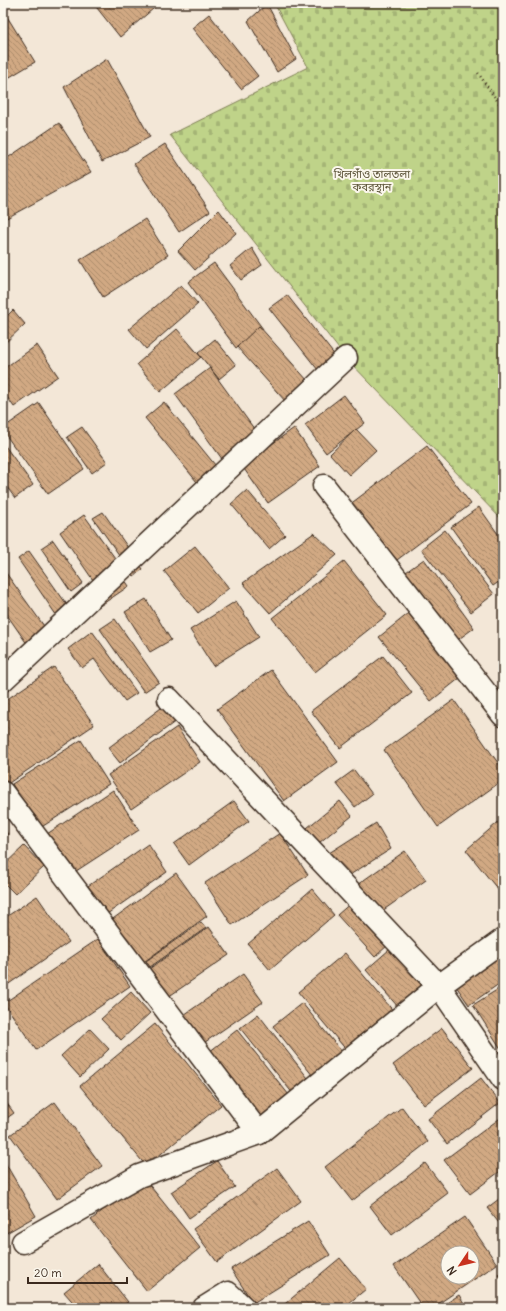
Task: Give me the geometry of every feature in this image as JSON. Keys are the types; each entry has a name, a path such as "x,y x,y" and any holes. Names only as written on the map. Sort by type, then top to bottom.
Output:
{"street":[{"path":"3,680 346,358"},
{"path":"324,486 503,715"},
{"path":"169,699 439,986 503,1079"},
{"path":"3,793 259,1133"},
{"path":"23,1242 140,1176 259,1133 439,986 503,940"},
{"path":"204,1308 228,1293 244,1308"}],"path":[{"path":"478,73 503,108"}],"green space":[{"name":"খিলগাঁও তালতলা কবরস্থান","path":"274,3 503,3 503,521 346,358 170,135 308,67"}],"building":[{"path":"93,3 160,3 120,37"},
{"path":"267,4 296,59 277,72 248,21"},
{"path":"3,10 35,62 3,81"},
{"path":"209,14 258,76 241,89 192,28"},
{"path":"107,59 150,137 102,162 64,87"},
{"path":"59,123 91,172 3,220 3,161"},
{"path":"165,144 210,211 179,232 134,164"},
{"path":"219,210 236,233 195,270 178,251"},
{"path":"145,219 168,255 103,297 80,260"},
{"path":"252,248 262,265 241,280 230,266"},
{"path":"214,263 263,329 236,348 188,282"},
{"path":"181,285 198,304 146,349 129,329"},
{"path":"287,295 336,357 318,370 269,308"},
{"path":"3,297 8,302 3,306"},
{"path":"13,310 25,324 3,345 3,320"},
{"path":"259,326 308,381 286,402 237,347"},
{"path":"177,329 201,357 160,392 137,364"},
{"path":"215,339 236,365 219,379 198,353"},
{"path":"37,345 58,376 14,407 3,391 3,369"},
{"path":"210,368 260,437 225,463 175,394"},
{"path":"344,395 365,423 326,453 305,425"},
{"path":"164,402 220,471 201,487 145,418"},
{"path":"39,403 84,469 48,494 3,431 3,428"},
{"path":"82,427 107,462 92,473 67,437"},
{"path":"294,428 320,466 268,503 242,466"},
{"path":"356,429 376,450 349,475 330,454"},
{"path":"3,443 33,485 15,498 3,482"},
{"path":"427,446 471,504 393,563 349,505"},
{"path":"247,490 285,535 269,549 231,504"},
{"path":"479,507 503,541 503,579 493,586 451,527"},
{"path":"103,512 143,569 134,576 93,518"},
{"path":"84,515 120,565 95,583 60,532"},
{"path":"445,530 494,594 471,612 421,549"},
{"path":"314,533 337,555 270,613 243,583"},
{"path":"53,540 83,583 71,592 41,548"},
{"path":"195,546 229,588 198,613 164,571"},
{"path":"29,551 75,616 63,625 18,559"},
{"path":"424,559 474,628 456,641 406,572"},
{"path":"344,561 387,615 315,672 272,618"},
{"path":"118,570 129,586 88,614"},
{"path":"6,573 54,640 34,654 3,609 3,575"},
{"path":"146,599 171,640 150,652 125,612"},
{"path":"236,601 259,637 213,666 190,630"},
{"path":"409,613 460,678 431,701 379,637"},
{"path":"115,619 159,682 144,692 100,629"},
{"path":"92,631 137,693 125,701 94,659 82,668 68,649"},
{"path":"3,649 17,668 3,680"},
{"path":"383,656 412,693 340,748 311,711"},
{"path":"54,667 94,725 3,787 3,702"},
{"path":"271,670 338,762 284,801 217,709"},
{"path":"454,700 503,770 503,780 438,827 384,750"},
{"path":"165,705 176,721 120,763 108,748"},
{"path":"177,727 200,762 131,809 108,775"},
{"path":"81,740 109,784 40,828 12,784"},
{"path":"354,770 372,794 355,807 336,783"},
{"path":"113,790 139,830 67,877 41,838"},
{"path":"234,801 249,821 189,865 174,844"},
{"path":"340,801 352,816 314,847 302,832"},
{"path":"503,818 503,896 466,850"},
{"path":"376,823 391,849 345,878 329,853"},
{"path":"3,828 8,834 3,838"},
{"path":"280,833 308,875 232,925 205,883"},
{"path":"148,844 167,872 107,914 88,886"},
{"path":"24,846 44,867 15,894 3,882 3,866"},
{"path":"405,851 426,880 375,916 354,887"},
{"path":"176,873 207,916 141,964 110,921"},
{"path":"312,889 334,915 270,970 248,944"},
{"path":"37,896 69,942 3,988 3,919"},
{"path":"352,902 389,944 375,957 337,915"},
{"path":"201,922 206,928 150,967 146,961"},
{"path":"209,927 229,955 168,997 149,969"},
{"path":"98,939 130,986 36,1050 4,1003"},
{"path":"390,949 423,987 399,1008 366,970"},
{"path":"503,949 503,981 469,1005 454,983"},
{"path":"345,953 395,1013 348,1052 298,992"},
{"path":"243,974 263,1002 198,1047 178,1019"},
{"path":"503,986 503,1052 473,1005"},
{"path":"131,992 150,1013 121,1040 101,1019"},
{"path":"302,1003 351,1063 321,1086 273,1026"},
{"path":"258,1014 311,1082 294,1095 240,1028"},
{"path":"155,1024 221,1105 146,1166 80,1086"},
{"path":"442,1028 473,1068 424,1105 393,1065"},
{"path":"90,1029 109,1049 80,1077 61,1056"},
{"path":"237,1030 293,1100 265,1122 209,1052"},
{"path":"481,1078 500,1103 447,1144 428,1119"},
{"path":"3,1098 14,1113 3,1121"},
{"path":"55,1102 102,1166 57,1199 10,1135"},
{"path":"402,1107 428,1142 352,1201 325,1167"},
{"path":"503,1116 503,1169 470,1194 444,1160"},
{"path":"3,1159 36,1216 3,1235"},
{"path":"217,1161 235,1187 189,1218 171,1192"},
{"path":"425,1163 448,1193 392,1235 370,1206"},
{"path":"277,1168 301,1201 217,1262 193,1229"},
{"path":"143,1177 200,1248 147,1291 91,1220"},
{"path":"503,1196 503,1228 487,1208"},
{"path":"465,1217 497,1264 480,1276 480,1245 440,1245 440,1285 466,1285 432,1308 423,1308 394,1266"},
{"path":"308,1221 330,1255 253,1303 231,1269"},
{"path":"340,1258 366,1289 343,1308 280,1308"},
{"path":"98,1264 128,1302 120,1308 78,1308 64,1292"},
{"path":"503,1271 503,1281 498,1275"},
{"path":"459,1295 467,1308 439,1308"}]}
